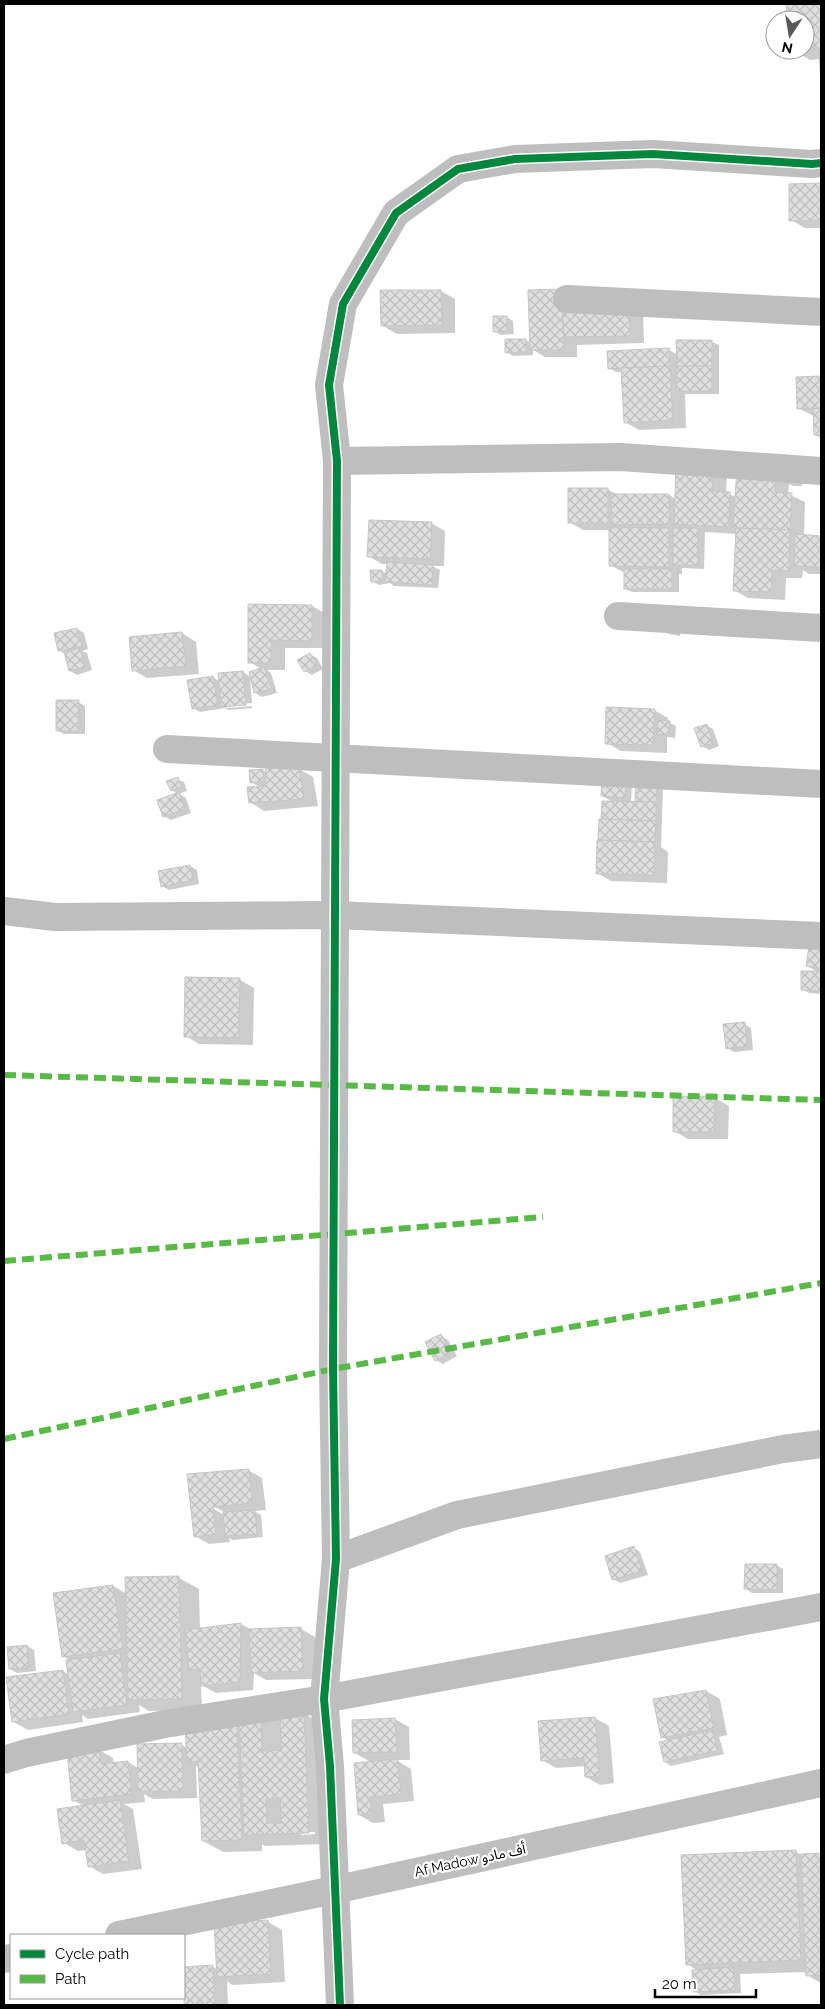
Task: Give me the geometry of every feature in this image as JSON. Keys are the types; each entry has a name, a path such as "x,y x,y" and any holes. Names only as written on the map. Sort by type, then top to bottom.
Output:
{"street":[{"path":"340,2005 330,1766 324,1699 336,1560 333,1369 337,461 329,385 344,304 396,213 458,168 515,159 653,154 821,163"},
{"path":"567,298 821,312"},
{"path":"337,461 621,457 821,471"},
{"path":"618,616 821,628"},
{"path":"167,749 821,784"},
{"path":"4,911 55,917 334,915 821,936"},
{"path":"336,1560 457,1515 783,1449 821,1444"},
{"path":"4,1760 26,1753 165,1724 324,1699 821,1606"},
{"name":"Af Madow أف مادو","path":"124,1934 821,1783"}],"building":[{"path":"786,4 821,4 821,90 819,48 815,48 815,10 786,10"},
{"path":"821,183 821,220 789,221 789,184"},
{"path":"562,289 564,350 530,350 528,290"},
{"path":"380,290 441,290 442,325 381,326"},
{"path":"629,300 630,336 564,337 562,302"},
{"path":"493,316 507,316 507,331 493,332"},
{"path":"505,339 526,339 526,352 505,353"},
{"path":"676,340 712,340 712,366 677,366"},
{"path":"669,348 670,366 608,369 607,351"},
{"path":"670,366 673,420 624,423 621,368"},
{"path":"677,366 712,366 712,391 676,391"},
{"path":"821,376 821,408 797,409 796,377"},
{"path":"821,408 821,435 814,435 813,409"},
{"path":"676,466 714,468 712,491 730,492 729,527 674,524"},
{"path":"737,467 776,469 775,492 792,493 790,530 733,528"},
{"path":"568,488 608,488 608,523 568,523"},
{"path":"611,494 669,494 670,524 612,525"},
{"path":"369,520 432,522 430,559 367,557"},
{"path":"609,527 669,528 669,567 609,566"},
{"path":"673,528 698,528 698,565 673,565"},
{"path":"736,528 790,530 789,571 772,570 771,592 733,591"},
{"path":"795,534 821,536 821,567 794,566"},
{"path":"387,562 433,565 432,585 385,582"},
{"path":"624,569 672,569 672,589 624,589"},
{"path":"370,570 382,570 383,581 371,582"},
{"path":"248,604 312,605 312,641 271,640 271,663 248,663"},
{"path":"77,628 82,646 58,651 54,633"},
{"path":"182,632 186,666 132,671 129,637"},
{"path":"80,648 85,667 69,671 64,652"},
{"path":"310,653 317,665 304,672 297,660"},
{"path":"264,667 271,689 254,693 249,672"},
{"path":"243,671 246,705 221,707 218,673"},
{"path":"213,676 218,705 192,709 187,680"},
{"path":"56,700 79,700 78,731 56,731"},
{"path":"606,707 655,709 653,745 605,744"},
{"path":"658,720 670,721 669,735 657,734"},
{"path":"707,724 713,743 701,747 694,728"},
{"path":"265,762 299,768 304,799 249,803 247,787 266,786"},
{"path":"263,769 264,782 250,783 249,770"},
{"path":"602,775 626,776 625,798 601,796"},
{"path":"178,777 181,787 171,791 166,781"},
{"path":"636,784 657,785 656,802 635,801"},
{"path":"179,792 185,809 163,817 157,800"},
{"path":"602,801 656,802 656,821 601,819"},
{"path":"599,819 656,821 655,842 598,840"},
{"path":"597,840 655,842 654,875 596,874"},
{"path":"190,865 193,880 161,887 158,871"},
{"path":"809,946 821,948 821,969 806,966"},
{"path":"801,971 821,971 821,991 801,990"},
{"path":"185,977 240,978 239,1038 184,1037"},
{"path":"745,1022 747,1046 726,1049 723,1024"},
{"path":"673,1096 715,1097 714,1132 673,1132"},
{"path":"441,1334 451,1352 435,1361 425,1342"},
{"path":"249,1469 252,1503 213,1507 216,1534 194,1537 187,1474"},
{"path":"255,1510 257,1534 225,1536 223,1512"},
{"path":"634,1546 642,1571 612,1580 605,1556"},
{"path":"745,1564 777,1564 777,1590 744,1589"},
{"path":"179,1576 182,1699 128,1700 125,1577"},
{"path":"113,1585 123,1649 62,1657 53,1593"},
{"path":"241,1623 240,1682 201,1686 200,1669 189,1670 185,1630"},
{"path":"301,1627 303,1671 251,1673 249,1629"},
{"path":"27,1645 29,1668 9,1669 7,1647"},
{"path":"120,1653 127,1705 73,1712 66,1660"},
{"path":"63,1670 69,1714 12,1722 6,1677"},
{"path":"706,1690 714,1728 661,1738 653,1699"},
{"path":"304,1712 309,1833 244,1835 239,1714","holes":["280,1718 281,1750 262,1751 261,1719","280,1798 281,1823 267,1823 266,1799"]},
{"path":"595,1717 600,1776 585,1777 584,1758 541,1761 538,1721"},
{"path":"395,1718 397,1752 353,1753 352,1720"},
{"path":"237,1722 242,1840 202,1841 198,1761 187,1762 185,1725"},
{"path":"713,1730 717,1751 664,1762 659,1742"},
{"path":"182,1743 183,1791 138,1791 137,1744"},
{"path":"99,1749 101,1764 128,1761 132,1794 72,1801 67,1752"},
{"path":"398,1759 401,1794 370,1797 371,1814 358,1815 354,1763"},
{"path":"120,1800 129,1861 88,1867 84,1840 62,1844 57,1809"},
{"path":"796,1850 801,1960 686,1965 681,1855"},
{"path":"821,1853 821,1975 806,1976 801,1854"},
{"path":"268,1920 271,1974 217,1977 214,1923"},
{"path":"213,1965 215,2005 184,2005 185,1967"},
{"path":"733,1967 735,1990 693,1992 692,1970"}],"marked path":[{"path":"4,1075 821,1100"},
{"path":"4,1261 543,1217"},
{"path":"4,1439 333,1369 821,1283"}],"cycle path":[{"path":"340,2005 330,1766 324,1699 336,1559 333,1369 337,461 329,385 343,304 396,213 458,169 515,159 653,154 821,163"}]}
